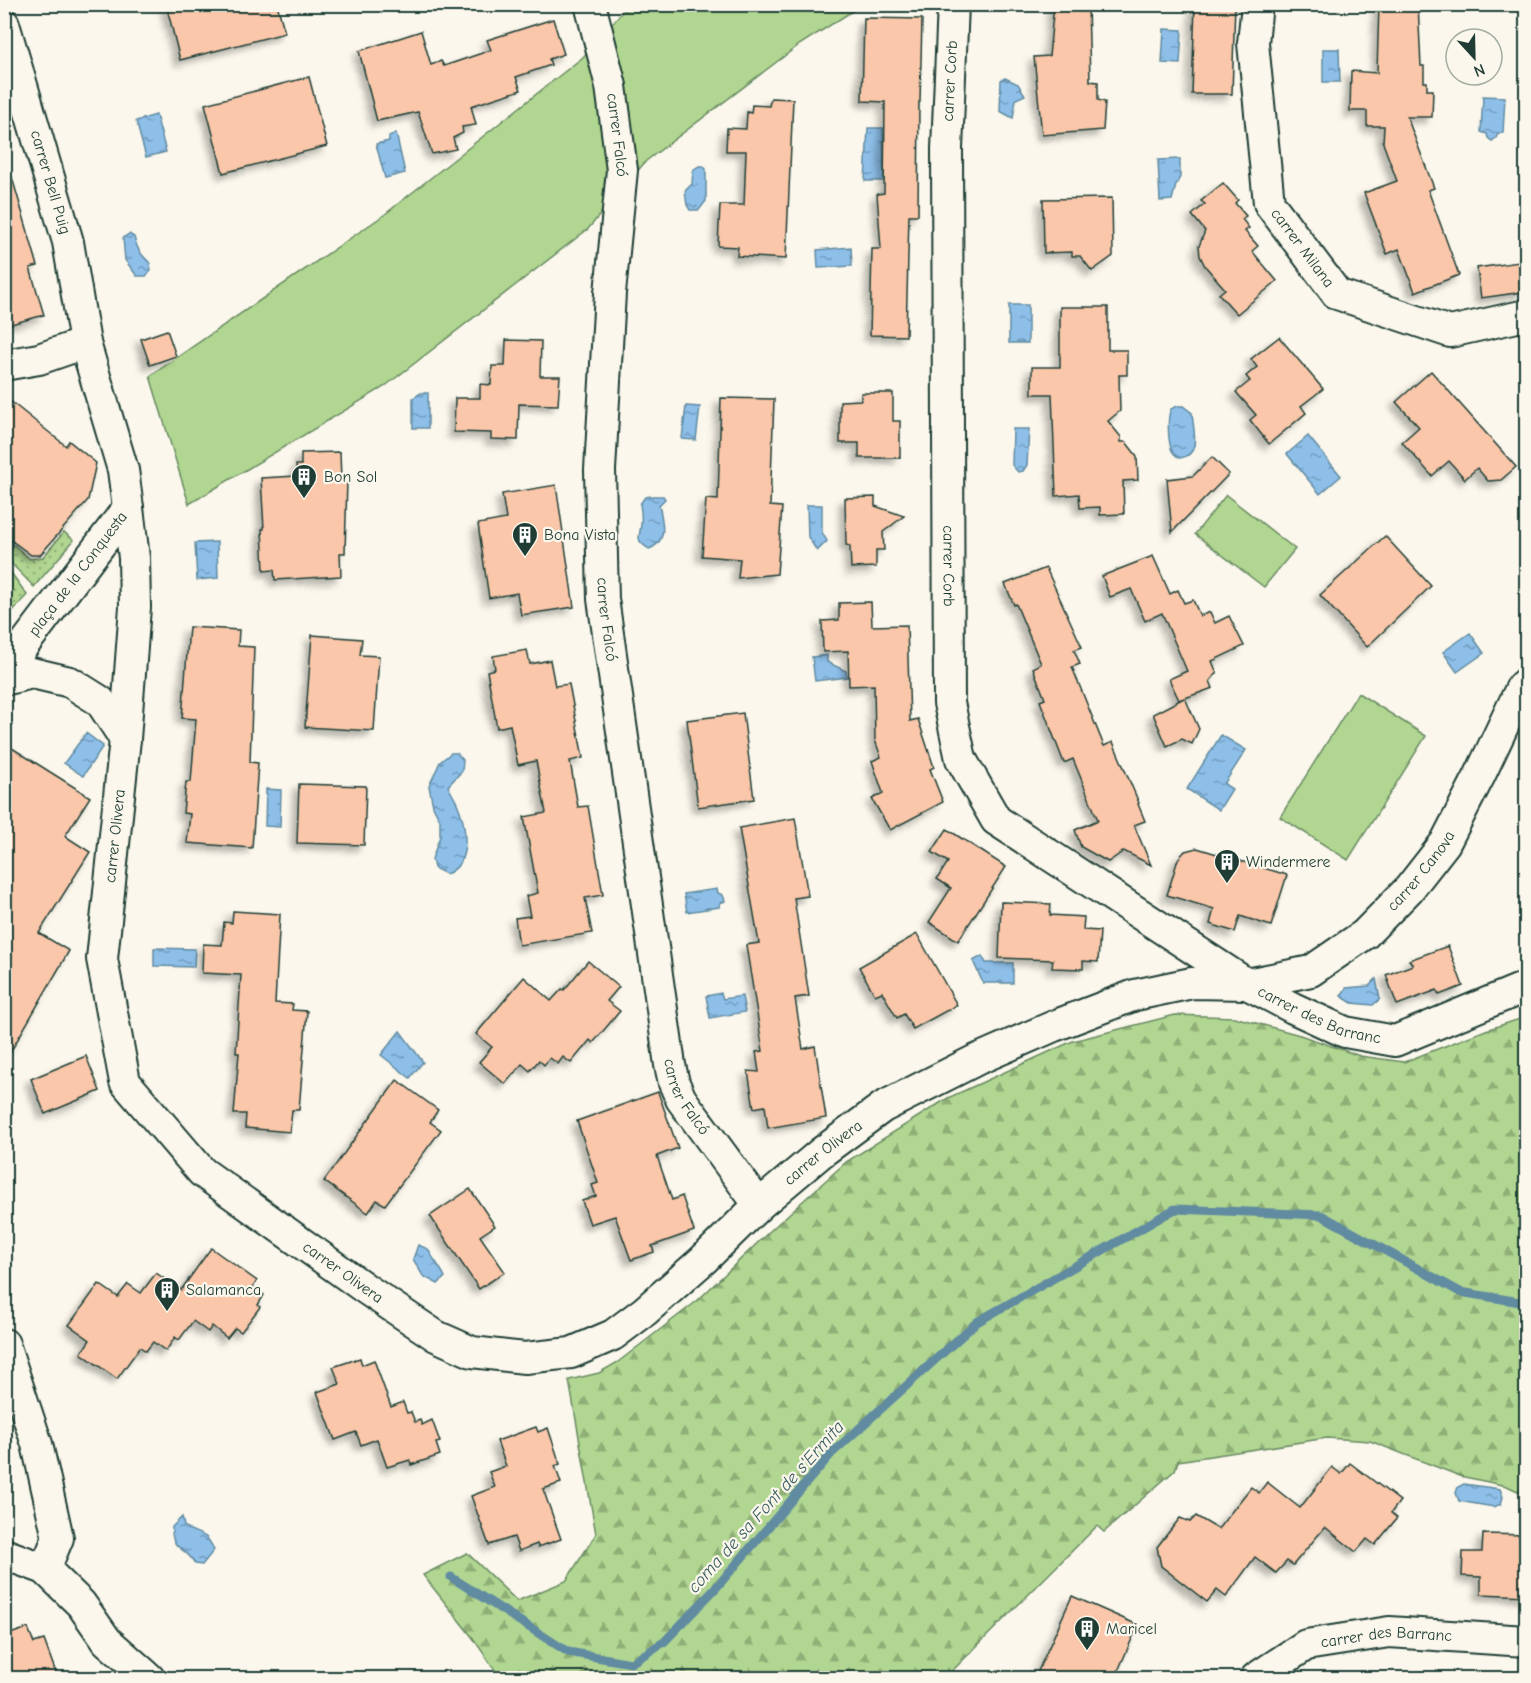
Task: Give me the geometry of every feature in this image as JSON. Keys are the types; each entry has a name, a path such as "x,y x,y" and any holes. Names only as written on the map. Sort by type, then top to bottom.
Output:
{"street":[{"name":"carrer Falcó","path":"590,4 611,86 622,170 610,293 600,470 603,599 674,1083 681,1099 759,1205"},
{"name":"carrer Corb","path":"953,4 947,149 949,703 962,759 996,820 1247,984"},
{"name":"carrer Milana","path":"1257,4 1253,43 1269,203 1337,294 1450,332 1527,315"},
{"name":"carrer Bell Puig","path":"4,24 68,242 85,343"},
{"name":"carrer Olivera","path":"85,343 123,471 134,558 135,607 102,959 125,1082 202,1172 436,1336 472,1352 525,1358 571,1353 613,1335 645,1311 695,1267 759,1205 822,1152 884,1107 976,1060 1135,995 1192,983 1247,984"},
{"path":"4,365 39,359 85,343"},
{"name":"plaça de la Conquesta","path":"4,671 129,508"},
{"path":"4,680 32,673 70,682 100,701 124,739"},
{"name":"carrer Canova","path":"1247,984 1311,971 1365,934 1409,889 1445,843 1522,686 1527,683"},
{"name":"carrer des Barranc","path":"1247,984 1345,1032 1395,1041 1518,990 1527,989"},
{"path":"4,1344 37,1444 58,1538 45,1569"},
{"path":"4,1554 45,1569 81,1604 108,1641 149,1678"},
{"name":"carrer des Barranc","path":"1256,1678 1306,1645 1389,1632 1527,1641"}],"green space":[{"path":"632,5 862,5 799,45 646,161 588,229 384,387 189,504 150,376 384,215 583,57 622,12"},
{"path":"1226,495 1295,549 1264,587 1195,534"},
{"path":"64,532 74,540 34,587 5,557 14,545 30,559 43,557"},
{"path":"4,563 27,595 5,620 4,620"},
{"path":"1358,693 1426,736 1348,860 1280,817"},
{"path":"1175,1015 1234,1017 1300,1035 1360,1056 1404,1062 1526,1017 1526,1495 1507,1486 1460,1476 1370,1441 1327,1438 1178,1461 1175,1470 1104,1532 1097,1526 945,1678 501,1678 499,1676 473,1638 423,1575 467,1553 517,1601 566,1581 596,1534 569,1380 599,1373 618,1362 697,1301 846,1162 948,1098 1073,1041"}],"water":[{"path":"1164,29 1182,30 1180,64 1162,63"},
{"path":"1323,49 1339,49 1340,82 1323,82"},
{"path":"1005,78 1018,84 1025,95 1016,99 1013,118 1000,111 1001,80"},
{"path":"1483,96 1505,97 1503,133 1498,133 1492,141 1487,134 1481,132"},
{"path":"156,115 166,152 146,157 136,121"},
{"path":"868,128 883,128 884,181 865,181"},
{"path":"396,133 405,173 385,178 376,144 389,141 389,136"},
{"path":"1180,159 1180,177 1172,200 1160,201 1158,160"},
{"path":"699,166 706,169 706,201 699,210 690,210 685,191 692,184 693,170"},
{"path":"129,234 134,237 140,252 150,263 151,271 146,276 137,276 125,260 123,238"},
{"path":"851,247 852,266 818,268 817,250"},
{"path":"1009,305 1028,305 1028,343 1009,343"},
{"path":"421,393 428,393 428,428 413,428 413,398"},
{"path":"686,406 700,407 696,440 682,439"},
{"path":"1183,406 1192,413 1195,440 1191,452 1180,458 1174,454 1170,444 1168,422 1171,409"},
{"path":"1013,429 1029,429 1027,465 1023,471 1018,472 1012,465"},
{"path":"1308,436 1341,476 1320,494 1287,454"},
{"path":"663,496 665,499 659,505 663,531 659,542 649,549 641,543 639,538 640,504 645,497"},
{"path":"807,505 822,505 822,532 827,541 817,551 808,537"},
{"path":"217,542 218,578 197,580 195,543"},
{"path":"1470,633 1484,653 1457,672 1443,652"},
{"path":"827,655 827,662 846,671 847,677 815,681 812,657"},
{"path":"86,733 103,746 83,776 64,763"},
{"path":"1221,735 1246,750 1224,784 1232,789 1219,810 1187,789"},
{"path":"451,753 457,753 463,760 462,771 448,786 463,822 465,843 460,862 455,869 446,874 434,868 432,859 440,836 440,820 433,806 429,786 440,762"},
{"path":"266,789 281,790 280,827 265,826"},
{"path":"717,889 725,901 720,903 719,907 687,912 684,894"},
{"path":"154,948 195,949 194,967 154,966"},
{"path":"982,956 986,963 1013,963 1013,983 983,983 973,961"},
{"path":"1376,979 1380,999 1373,1005 1352,1003 1341,996 1346,988 1369,986"},
{"path":"721,993 723,999 742,996 745,1012 710,1018 706,996"},
{"path":"400,1031 423,1062 410,1078 381,1055"},
{"path":"418,1245 428,1249 445,1277 438,1284 423,1276 413,1259"},
{"path":"1464,1484 1500,1489 1503,1497 1501,1504 1494,1507 1459,1501 1456,1493 1458,1487"},
{"path":"182,1517 184,1526 204,1536 214,1550 202,1565 195,1564 174,1541 172,1527"}],"building":[{"path":"166,4 277,4 285,33 180,60"},
{"path":"1054,4 1088,4 1090,81 1098,82 1098,100 1105,102 1103,130 1042,135 1034,57 1049,56"},
{"path":"1195,4 1235,4 1232,94 1192,94"},
{"path":"1379,4 1418,4 1421,66 1424,66 1424,82 1427,82 1427,90 1433,90 1432,117 1407,117 1434,188 1428,190 1459,275 1415,292 1399,249 1387,254 1364,193 1397,181 1383,143 1384,126 1367,126 1367,111 1350,111 1351,71 1377,73"},
{"path":"864,18 922,19 918,215 909,215 906,336 870,335 872,249 881,249 877,194 884,193 885,102 862,101"},
{"path":"553,19 564,54 549,59 551,65 516,77 521,90 471,106 476,125 462,127 463,133 453,138 456,149 432,154 418,112 377,121 359,51 421,31 431,65 441,61 444,66 491,50 487,40"},
{"path":"309,77 327,146 223,173 205,104"},
{"path":"771,98 793,99 786,259 737,256 738,247 718,246 720,205 744,205 746,151 726,151 727,128 746,129 747,112 751,113 752,105 769,106"},
{"path":"11,174 38,266 30,268 44,315 4,326 4,175"},
{"path":"1223,183 1238,200 1235,203 1246,216 1242,219 1249,228 1245,231 1258,246 1252,251 1277,281 1237,314 1219,294 1225,289 1205,266 1200,256 1199,246 1205,231 1192,215 1205,204 1201,201"},
{"path":"1112,198 1113,256 1092,271 1080,256 1072,256 1072,252 1044,253 1043,199"},
{"path":"1519,262 1523,292 1481,298 1477,268"},
{"path":"1060,307 1108,307 1108,350 1127,350 1127,375 1119,375 1120,411 1108,421 1121,437 1121,442 1126,442 1137,456 1138,480 1123,481 1124,514 1100,515 1100,507 1080,508 1079,494 1056,496 1052,394 1032,394 1032,367 1060,367"},
{"path":"167,330 176,356 150,365 141,339"},
{"path":"1279,337 1323,389 1301,406 1306,413 1269,444 1250,420 1256,415 1236,392 1250,381 1246,376 1257,367 1251,359"},
{"path":"506,340 541,341 540,376 560,376 558,405 519,404 518,440 491,439 491,433 454,432 455,398 480,398 480,384 491,385 492,366 505,366"},
{"path":"1431,371 1516,467 1501,480 1488,481 1477,468 1465,479 1449,461 1432,476 1402,442 1419,427 1396,402"},
{"path":"861,393 893,393 893,421 900,421 900,458 859,458 859,443 840,443 840,401 861,400"},
{"path":"4,396 66,446 69,441 96,463 88,500 40,555 31,555 4,535"},
{"path":"721,398 774,399 770,506 782,507 777,574 738,578 740,559 702,556 706,499 718,500"},
{"name":"Bon Sol","path":"340,452 341,480 347,480 345,553 340,553 341,576 275,580 274,570 264,571 261,478 297,476 296,465 301,465 301,453"},
{"path":"1212,457 1229,474 1172,532 1167,479 1193,476"},
{"name":"Bona Vista","path":"556,485 574,607 521,615 517,593 489,598 478,524 506,519 502,494"},
{"path":"875,497 875,506 904,516 883,532 884,550 876,550 876,567 851,568 850,546 846,545 845,498"},
{"path":"1385,536 1431,586 1367,647 1320,595"},
{"path":"1153,556 1170,594 1178,590 1184,603 1193,600 1200,616 1210,612 1215,623 1229,616 1244,646 1212,661 1217,673 1210,681 1213,688 1185,698 1199,729 1192,744 1182,739 1167,746 1153,714 1184,698 1179,700 1169,679 1187,671 1162,613 1145,621 1131,589 1110,597 1102,576"},
{"path":"1046,568 1082,647 1074,650 1080,664 1072,667 1104,746 1113,742 1139,803 1145,821 1134,825 1151,865 1124,851 1108,862 1081,847 1075,830 1098,820 1073,759 1064,763 1040,701 1045,699 1033,668 1041,664 1016,604 1014,605 1005,584"},
{"path":"871,602 872,626 907,625 910,721 918,719 934,767 930,769 943,802 890,830 872,799 883,793 872,761 881,757 875,740 874,685 849,686 848,651 823,652 822,621 839,620 839,603"},
{"path":"189,627 239,630 238,646 254,647 250,762 258,763 252,848 187,843 190,814 183,813 186,782 191,782 196,719 182,718"},
{"path":"312,635 362,639 360,655 379,656 374,731 305,727"},
{"path":"527,650 530,664 550,660 555,686 569,684 583,758 570,761 578,807 588,806 603,895 585,898 592,933 519,945 515,918 530,916 526,896 538,893 524,817 546,813 536,761 518,765 510,725 497,728 487,671 495,669 493,656"},
{"path":"743,713 754,799 698,807 687,720"},
{"path":"4,743 90,797 65,836 90,852 39,933 69,951 4,1063"},
{"path":"299,784 366,786 364,845 297,843"},
{"path":"795,818 808,896 794,898 809,996 795,998 803,1049 815,1046 826,1118 768,1128 765,1106 754,1108 748,1071 759,1072 756,1052 763,1051 746,945 759,943 739,828"},
{"path":"947,829 1006,867 958,941 929,922 951,888 937,879 948,862 932,852"},
{"name":"Windermere","path":"1197,848 1287,875 1271,926 1240,916 1235,932 1210,924 1214,909 1167,895 1178,859 1185,851"},
{"path":"1001,902 1051,904 1050,915 1084,917 1083,930 1100,931 1098,962 1083,961 1083,969 1052,968 1053,960 999,958"},
{"path":"233,911 280,914 275,1003 293,1004 292,1010 307,1011 299,1110 292,1110 290,1132 245,1128 246,1114 234,1114 239,1053 236,1053 241,975 202,973 203,944 222,945 224,922 232,923"},
{"path":"917,934 957,1005 913,1029 904,1014 897,1018 882,992 875,995 859,967"},
{"path":"1448,946 1463,986 1439,995 1437,990 1397,1005 1386,975 1413,965 1409,960"},
{"path":"588,961 619,987 607,1001 620,1011 593,1043 590,1040 571,1063 563,1057 558,1064 550,1058 544,1065 539,1060 530,1071 522,1064 505,1084 479,1062 492,1047 476,1034 524,977 551,1001 562,989 564,990"},
{"path":"86,1056 100,1091 45,1114 31,1079"},
{"path":"397,1080 438,1110 430,1122 441,1130 385,1205 377,1200 368,1213 324,1181"},
{"path":"658,1092 678,1148 657,1156 672,1200 682,1196 694,1231 652,1246 654,1252 631,1260 615,1216 590,1224 582,1201 596,1196 592,1185 598,1183 577,1121"},
{"path":"470,1189 495,1226 480,1236 505,1272 479,1289 430,1216"},
{"name":"Salamanca","path":"211,1248 257,1281 253,1287 264,1295 258,1305 260,1307 241,1332 235,1328 227,1338 212,1326 208,1332 193,1321 179,1340 175,1337 166,1351 153,1342 146,1351 140,1347 117,1379 81,1353 90,1340 69,1325 99,1284 118,1297 128,1284 141,1293 156,1273 181,1290"},
{"path":"360,1358 362,1365 374,1360 391,1407 403,1402 407,1413 411,1412 415,1422 420,1420 422,1425 432,1420 440,1442 436,1443 440,1455 411,1465 410,1460 387,1467 377,1439 361,1445 356,1432 335,1440 317,1392 340,1384 333,1367"},
{"path":"536,1427 538,1432 548,1428 560,1464 555,1466 561,1483 543,1489 561,1539 519,1551 514,1537 489,1545 471,1496 495,1487 489,1472 506,1466 497,1441"},
{"path":"1350,1463 1400,1501 1391,1513 1397,1518 1375,1545 1367,1539 1356,1552 1325,1527 1293,1565 1287,1561 1276,1573 1255,1557 1226,1597 1217,1590 1207,1602 1161,1566 1157,1547 1180,1518 1190,1522 1196,1516 1218,1529 1251,1487 1259,1493 1267,1482 1300,1508 1332,1467 1341,1474"},
{"path":"1483,1534 1527,1535 1527,1596 1481,1594 1481,1577 1462,1576 1463,1552 1482,1552"},
{"name":"Maricel","path":"1072,1596 1138,1625 1115,1678 1035,1678"},
{"path":"28,1628 34,1643 44,1640 56,1673 55,1678 4,1678 4,1636"}],"waterway":[{"name":"coma de sa Font de s'Ermita","path":"451,1577 568,1652 631,1663 664,1642 715,1589 831,1454 977,1322 1175,1209 1321,1215 1460,1292 1526,1303"}],"place":[{"name":"Bon Sol","path":"304,500"},
{"name":"Bona Vista","path":"525,558"},
{"name":"Windermere","path":"1227,885"},
{"name":"Salamanca","path":"167,1313"},
{"name":"Maricel","path":"1087,1652"}]}
